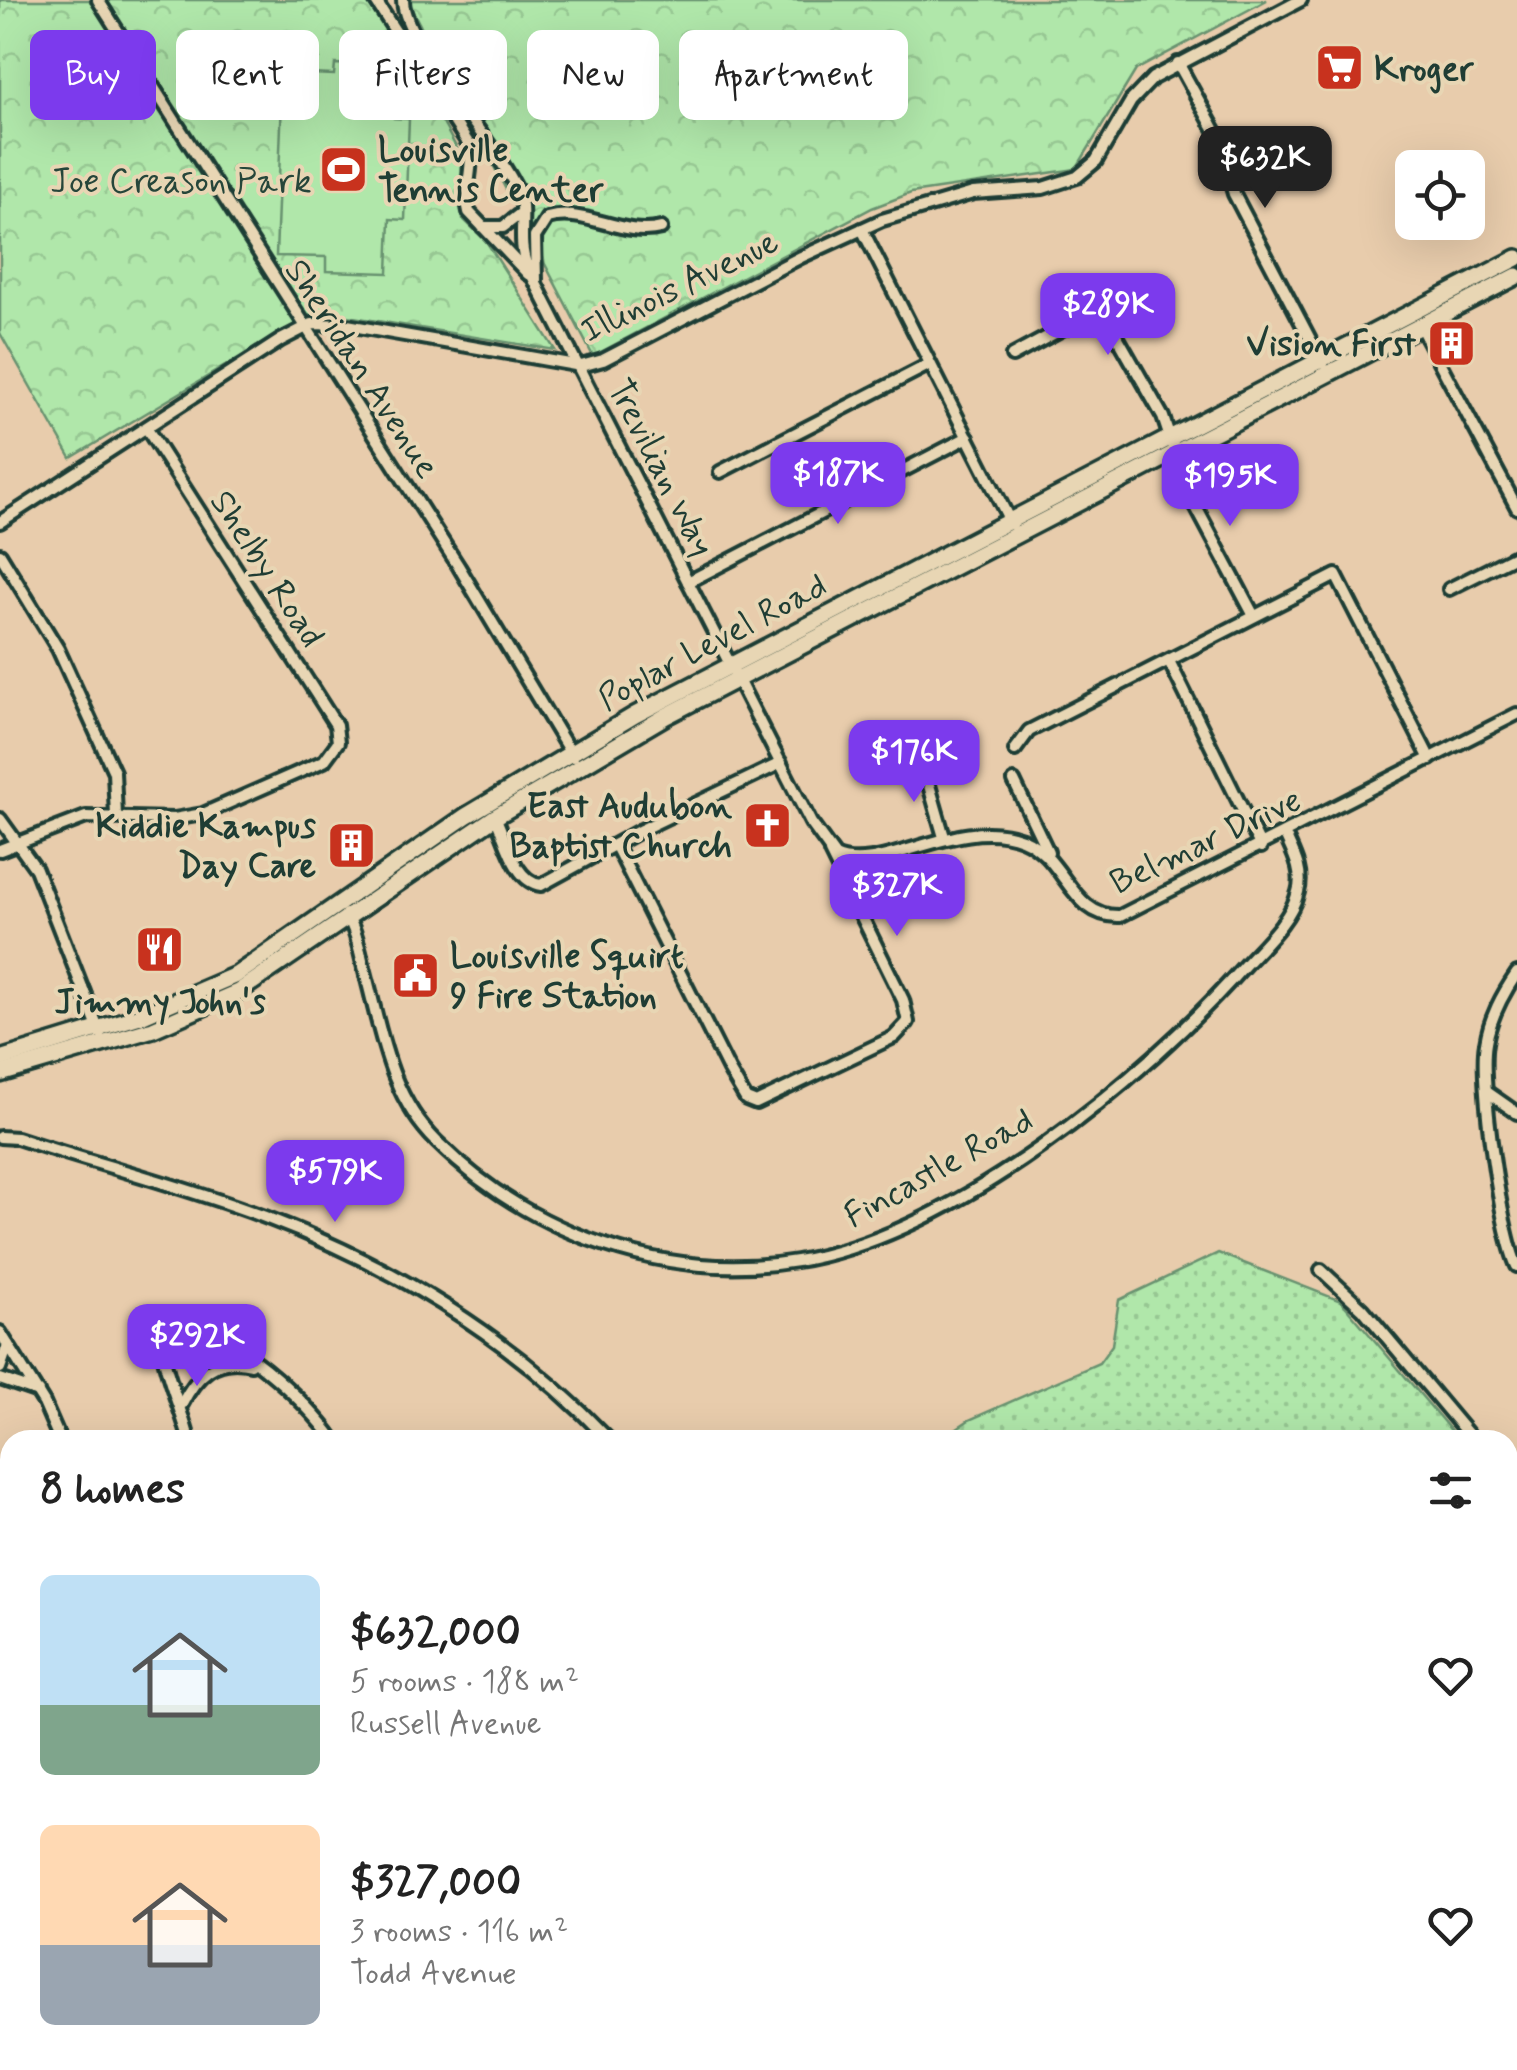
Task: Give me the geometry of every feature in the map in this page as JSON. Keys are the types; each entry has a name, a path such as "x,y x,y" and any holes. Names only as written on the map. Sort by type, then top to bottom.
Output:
{"main road":[{"name":"Poplar Level Road","path":"345,912 466,816 735,671 1416,319 1517,258"},
{"name":"Poplar Level Road","path":"1416,319 1517,276"},
{"name":"Poplar Level Road","path":"0,1059 215,1004 345,912 495,817 574,760"},
{"name":"Poplar Level Road","path":"0,1074 101,1036"}],"street":[{"name":"Sheridan Avenue","path":"98,0 458,566 574,760"},
{"name":"Trevilian Way","path":"375,0 470,146 473,166 466,200 474,220 536,281"},
{"name":"Trevilian Way","path":"403,0 411,35 460,99 521,196 522,254 735,671"},
{"name":"Illinois Avenue","path":"304,328 346,325 581,366 603,360 862,229 973,193 1043,188 1077,178 1096,161 1136,94 1178,63 1301,0"},
{"path":"1178,63 1216,132 1234,194 1324,367"},
{"path":"536,281 535,238 547,218 566,212 615,226 661,228"},
{"path":"482,226 503,227 520,214"},
{"path":"862,229 1013,527"},
{"path":"1012,356 1101,308 1172,446 1188,492 1254,616"},
{"path":"1416,319 1517,508"},
{"path":"0,522 304,328"},
{"path":"720,472 930,364"},
{"name":"Shelby Road","path":"116,816 174,818 203,814 324,760 338,738 336,724 147,428"},
{"path":"688,582 968,437"},
{"path":"0,554 58,649 114,772 116,816 64,822 0,850"},
{"path":"1449,589 1517,554"},
{"path":"1015,750 1029,731 1336,575 1430,759"},
{"path":"1169,661 1261,847"},
{"path":"616,846 729,1070 750,1102 782,1093 905,1027 909,1017 903,1000 735,671"},
{"name":"Belmar Drive","path":"1014,781 1048,853 1086,906 1115,916 1136,910 1517,714"},
{"path":"922,761 944,837"},
{"path":"495,817 522,874 536,885 782,764"},
{"path":"0,819 36,869 101,1036"},
{"path":"830,851 840,858 855,859 944,837 998,832 1048,853"},
{"name":"Fincastle Road","path":"345,912 389,1069 414,1116 460,1164 525,1208 588,1240 676,1262 754,1266 836,1252 908,1223 1033,1150 1134,1074 1228,984 1294,904 1300,875 1285,835"},
{"path":"1517,973 1490,1026 1484,1053 1487,1092 1517,1266"},
{"path":"1487,1092 1517,1112"},
{"path":"0,1137 17,1138 262,1216 389,1274 492,1336 599,1430"},
{"path":"1321,1270 1363,1308 1465,1430"},
{"path":"188,1430 182,1404 160,1350 161,1339 170,1328 193,1328 261,1366 293,1391 326,1430"},
{"path":"0,1332 38,1392 55,1430"},
{"path":"0,1368 8,1345"},
{"path":"182,1404 192,1384 218,1364 239,1361 261,1366"},
{"path":"0,1379 38,1392"}],"green space":[{"name":"Joe Creason Park","path":"0,0 375,0 392,30 339,30 339,120 441,120 461,156 463,219 486,241 555,350 317,311 71,458 0,333"},
{"path":"407,0 1267,0 1136,70 1076,169 911,193 872,208 593,356 470,120 507,120 507,30 423,30"},
{"name":"Louisville Tennis Center","path":"335,64 339,64 339,120 409,120 405,220 390,219 388,273 326,271 326,257 276,256 281,120 319,120 319,74 334,75"},
{"path":"1218,1253 1341,1301 1451,1430 954,1430 1099,1363 1112,1345 1119,1300"}],"place":[{"name":"Kroger","path":"1339,68"},
{"name":"Louisville Tennis Center","path":"343,169"},
{"name":"Vision First","path":"1451,343"},
{"name":"East Audubon Baptist Church","path":"767,825"},
{"name":"Kiddie Kampus Day Care","path":"351,845"},
{"name":"Jimmy John's","path":"160,949"},
{"name":"Louisville Squirt 9 Fire Station","path":"415,975"}]}
